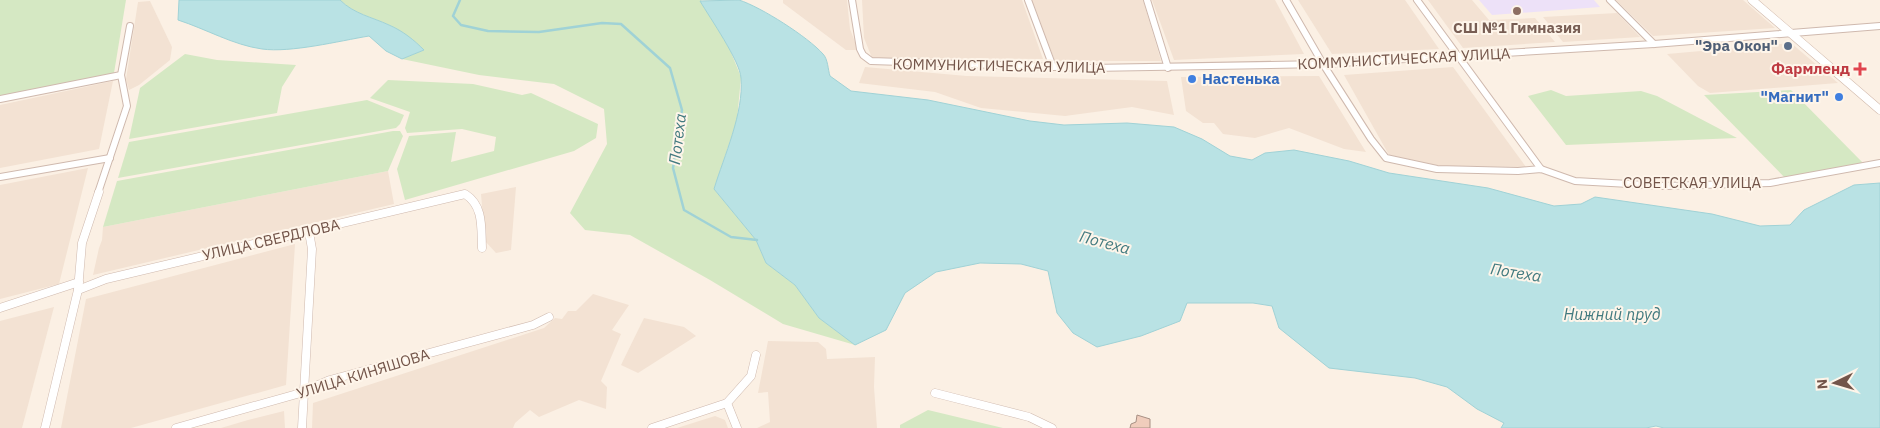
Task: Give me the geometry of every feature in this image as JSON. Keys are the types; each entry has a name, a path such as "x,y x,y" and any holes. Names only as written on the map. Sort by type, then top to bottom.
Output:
{"main road":[{"path":"1752,0 1880,110"}],"street":[{"name":"КОММУНИСТИЧЕСКАЯ УЛИЦА","path":"852,0 856,35 863,56 867,59 886,63 1168,68 1323,64 1654,44 1880,26"},
{"path":"1028,0 1053,67"},
{"path":"1147,0 1168,68"},
{"path":"1286,0 1323,64"},
{"path":"1417,0 1460,56 1541,169"},
{"path":"1610,0 1654,44"},
{"path":"44,428 78,286 82,243 128,106 121,75 130,26"},
{"name":"СОВЕТСКАЯ УЛИЦА","path":"1323,64 1371,139 1386,158 1437,169 1518,171 1541,169 1575,181 1665,186 1770,183 1880,162"},
{"path":"0,99 121,75"},
{"path":"0,177 110,158"},
{"name":"УЛИЦА СВЕРДЛОВА","path":"0,308 106,279 465,194 472,197 476,203 480,219 482,248"},
{"path":"302,428 312,249 309,232"},
{"name":"УЛИЦА КИНЯШОВА","path":"176,428 305,390 330,380 533,326 549,318"},
{"path":"652,428 727,403 751,376 756,356"},
{"path":"935,393 1029,417 1052,428"},
{"path":"727,403 737,428"}],"shaded area":[{"path":"783,0 847,0 850,29 858,50 846,50 783,3"},
{"path":"862,0 1022,0 1043,59 872,58 864,38"},
{"path":"1031,0 1143,0 1161,61 1055,61"},
{"path":"1152,0 1275,0 1304,54 1174,60"},
{"path":"1298,0 1405,0 1439,49 1332,54"},
{"path":"1428,0 1472,0 1489,20 1535,18 1555,42 1463,48"},
{"name":"СШ №1 Гимназия","path":"1479,0 1594,0 1600,7 1492,15"},
{"path":"1616,0 1743,0 1775,28 1653,36"},
{"path":"150,1 172,47 170,60 139,85 129,90 126,79 138,2"},
{"path":"1617,13 1640,37 1563,42 1543,17"},
{"path":"1791,43 1838,83 1710,93 1698,86 1667,54"},
{"path":"865,67 967,76 1167,81 1174,115 1132,107 1065,116 981,108 935,92 859,83"},
{"path":"1453,67 1526,167 1440,166 1389,155 1344,75"},
{"path":"1319,76 1366,152 1344,149 1289,128 1255,138 1223,134 1214,123 1203,123 1186,111 1181,77"},
{"path":"113,81 99,149 0,168 0,105"},
{"path":"88,168 59,284 0,299 0,185"},
{"path":"388,171 394,204 93,275 102,240 103,227"},
{"path":"516,187 511,250 496,253 485,241 481,194"},
{"path":"295,244 286,385 131,428 61,428 86,299"},
{"path":"593,294 629,305 612,330 621,334 601,381 607,387 606,409 579,400 539,417 530,410 515,423 513,428 312,428 313,403 544,328 555,318 562,319 568,311 576,311"},
{"path":"54,307 22,428 0,428 0,321"},
{"path":"644,318 684,327 696,336 638,373 621,365"},
{"path":"768,341 818,342 826,349 827,359 875,357 874,387 877,428 757,428 770,422 768,392 758,393"},
{"path":"284,411 285,428 221,428 248,420"},
{"path":"715,416 725,420 728,428 677,428"}],"green space":[{"path":"0,0 126,0 114,73 0,97"},
{"path":"340,0 701,0 730,50 741,77 737,120 714,189 756,240 766,263 795,285 819,318 855,345 783,324 630,235 585,230 570,213 607,144 604,109 554,84 479,75 402,59 424,50 399,30 357,12"},
{"path":"185,54 217,60 296,65 282,87 277,113 129,139 140,88"},
{"path":"388,80 473,84 522,95 531,93 598,124 596,138 574,151 405,200 397,169 409,136 456,132 451,162 494,151 496,137 462,129 407,133 405,128 410,112 370,98"},
{"path":"1551,90 1566,96 1641,91 1657,96 1737,138 1566,145 1528,96"},
{"path":"1791,90 1867,167 1788,181 1704,95"},
{"path":"367,100 404,115 400,124 396,128 118,178 129,142"},
{"path":"400,131 403,136 388,171 103,227 117,181"},
{"path":"928,410 1003,428 900,428 900,425"}],"water":[{"path":"179,0 340,0 357,12 399,30 424,50 402,59 386,51 369,36 287,49 274,50 251,47 178,20"},
{"name":"Нижний пруд","path":"739,0 771,16 807,39 825,56 830,76 851,91 928,100 1030,121 1064,125 1127,123 1174,127 1202,139 1230,156 1252,160 1265,153 1294,150 1349,161 1389,173 1488,188 1554,206 1581,204 1595,197 1712,214 1760,226 1790,225 1804,210 1854,185 1880,183 1880,428 1664,428 1656,426 1646,428 1501,428 1504,423 1477,409 1447,387 1415,378 1329,368 1279,328 1272,306 1253,303 1187,303 1180,321 1141,336 1097,347 1073,333 1057,313 1048,271 1021,264 980,263 936,272 905,293 886,330 855,345 819,318 795,285 766,263 756,240 714,189 736,120 741,91 741,78 736,61 700,1"}],"building":[{"path":"1137,415 1150,419 1150,428 1130,428 1131,424 1136,422"}],"waterway":[{"name":"Потеха","path":"460,0 453,16 461,25 488,31 539,32 602,23 621,24 670,68 682,110 673,168 684,210 731,237 757,240"}],"place":[{"name":"СШ №1 Гимназия","path":"1517,11"},
{"name":"\"Эра Окон\"","path":"1788,46"},
{"name":"Фармленд","path":"1860,69"},
{"name":"Настенька","path":"1192,79"},
{"name":"\"Магнит\"","path":"1839,97"}]}
